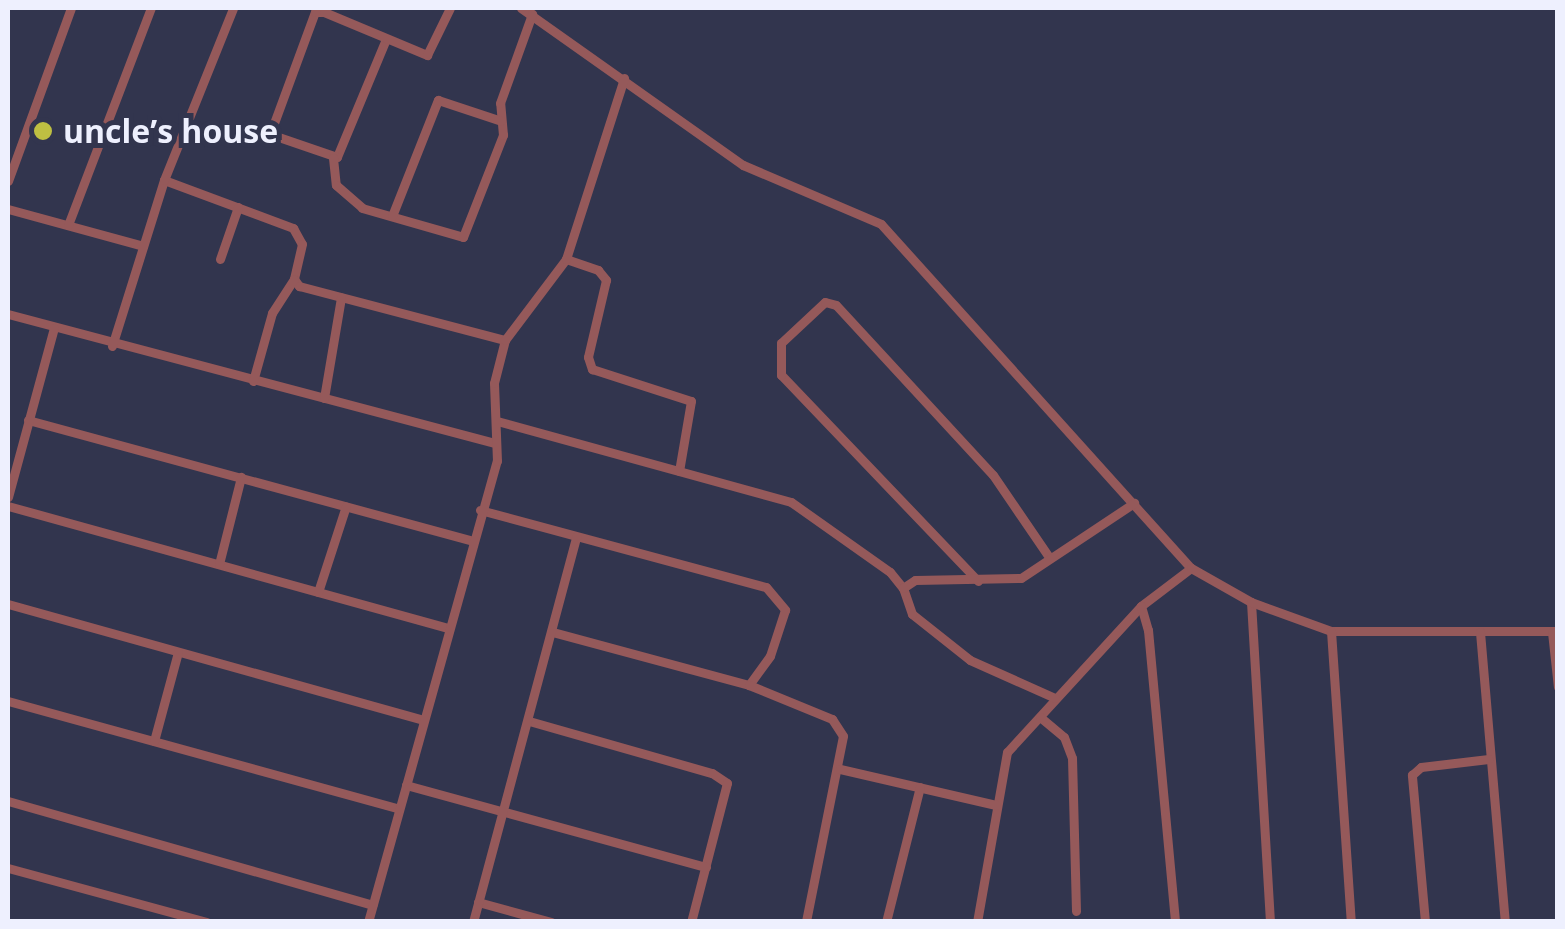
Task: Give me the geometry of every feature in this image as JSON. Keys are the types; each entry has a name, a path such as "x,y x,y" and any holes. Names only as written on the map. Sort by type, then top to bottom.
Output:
{"street":[{"path":"8,181 71,8"},
{"path":"68,226 151,8"},
{"path":"112,346 164,180 233,8"},
{"path":"333,158 272,137 268,129 313,16 324,12 431,53 450,8"},
{"path":"521,8 744,165 882,224 1191,568 1251,602 1331,631 1555,632 1558,687"},
{"path":"386,38 333,158 344,196 392,216 463,237 504,135 500,103 532,14"},
{"path":"368,922 480,510 497,461 494,383 505,340 566,259 624,78"},
{"path":"392,216 438,100 500,121"},
{"path":"164,180 300,235 294,278 272,313 253,381"},
{"path":"220,258 238,208"},
{"path":"8,209 143,246"},
{"path":"566,259 598,270 606,280 588,356 592,369 692,401 679,471"},
{"path":"294,278 341,297 505,340"},
{"path":"324,398 341,297"},
{"path":"978,582 781,375 781,344 826,302 836,304 993,475 1049,557"},
{"path":"8,314 112,346 495,443"},
{"path":"8,498 54,328"},
{"path":"28,420 472,541"},
{"path":"497,420 804,508 890,572 902,588 912,614 970,660 1055,698"},
{"path":"219,564 241,477"},
{"path":"902,588 915,580 978,582 1021,578 1049,557 1087,540 1134,504"},
{"path":"8,506 448,628"},
{"path":"318,592 346,506"},
{"path":"480,510 776,592 785,610 770,656 749,686"},
{"path":"474,922 576,537"},
{"path":"977,922 1003,760 1141,606 1191,568"},
{"path":"1251,602 1270,922"},
{"path":"8,604 424,720"},
{"path":"1141,606 1148,630 1175,922"},
{"path":"1331,631 1351,922"},
{"path":"553,632 749,686 832,719 843,736 840,769 806,922"},
{"path":"1480,632 1505,922"},
{"path":"154,742 178,652"},
{"path":"8,701 397,808"},
{"path":"1040,716 1064,737 1072,758 1076,911"},
{"path":"530,720 720,778 729,792 691,922"},
{"path":"1424,922 1412,775 1421,768 1489,760"},
{"path":"840,769 996,805"},
{"path":"406,785 706,866"},
{"path":"886,922 920,787"},
{"path":"8,801 372,905"},
{"path":"8,868 208,922"},
{"path":"478,902 551,922"}],"place":[{"name":"uncle’s house","path":"43,131"}]}
